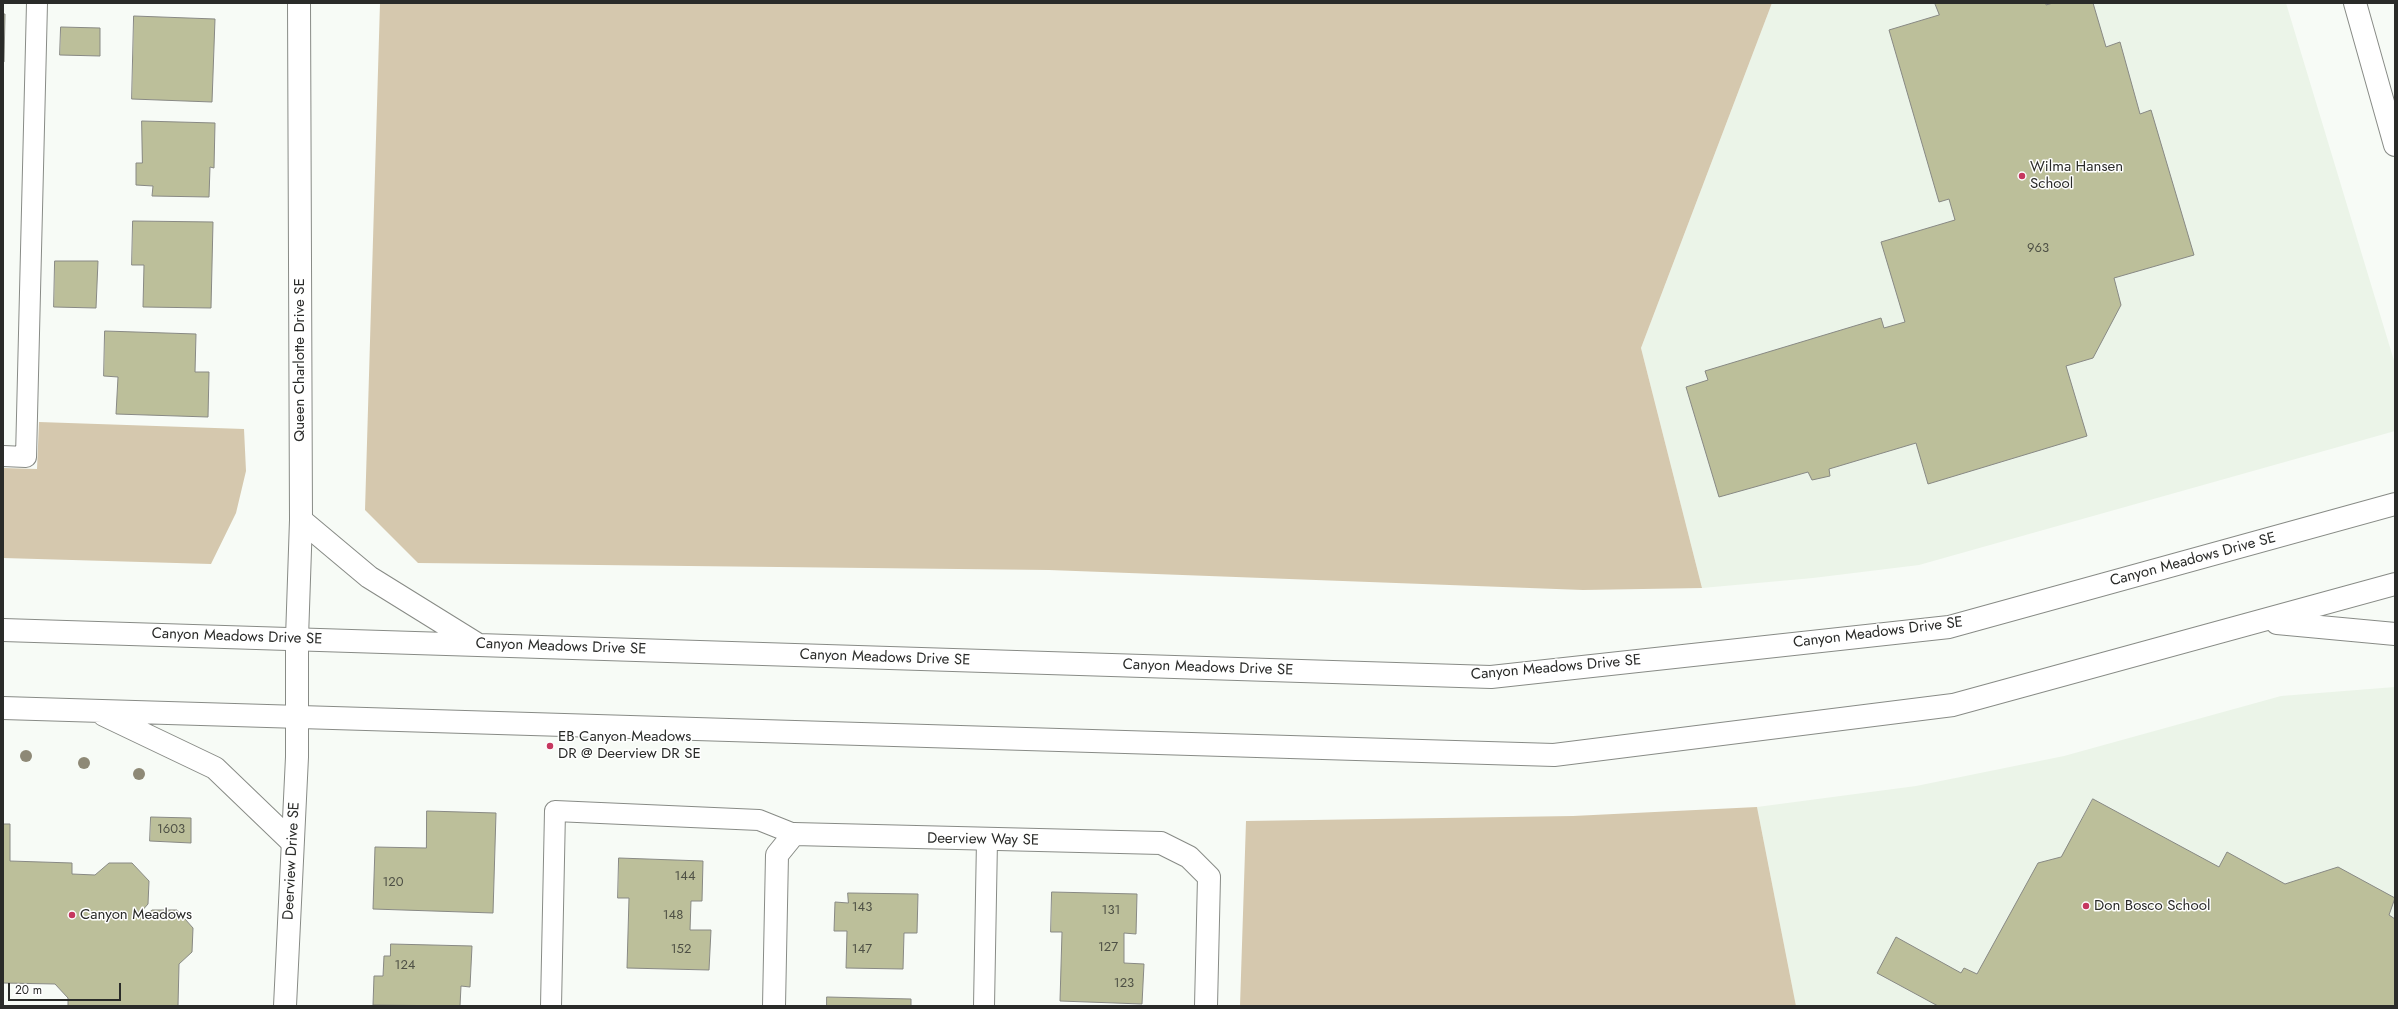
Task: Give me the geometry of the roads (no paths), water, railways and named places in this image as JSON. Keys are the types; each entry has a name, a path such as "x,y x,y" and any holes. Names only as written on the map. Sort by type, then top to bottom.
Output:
{"street":[{"name":"Queen Charlotte Drive SE","path":"298,716 297,638 301,520 299,3"},
{"path":"2355,3 2395,145"},
{"name":"Canyon Meadows Drive SE","path":"3,630 297,638 1491,677 1950,627 2395,504"},
{"path":"301,520 369,576 478,645"},
{"path":"3,708 1554,755 1953,704 2264,621 2395,584"},
{"path":"2264,621 2395,634"},
{"path":"97,712 215,768 292,842"},
{"name":"Deerview Drive SE","path":"285,1006 298,716"},
{"path":"774,1006 777,855 794,834"},
{"name":"Deerview Way SE","path":"794,834 987,840 1161,843 1189,856 1209,877 1206,1006"}],"lane":[{"path":"3,456 26,457 37,3"},
{"path":"551,1006 555,811 759,820 794,834"},
{"path":"984,1006 987,840"}],"place":[{"name":"Wilma Hansen School","path":"2022,176"},
{"name":"EB Canyon Meadows DR @ Deerview DR SE","path":"550,746"},
{"name":"Don Bosco School","path":"2086,906"},
{"name":"Canyon Meadows","path":"72,915"}]}
